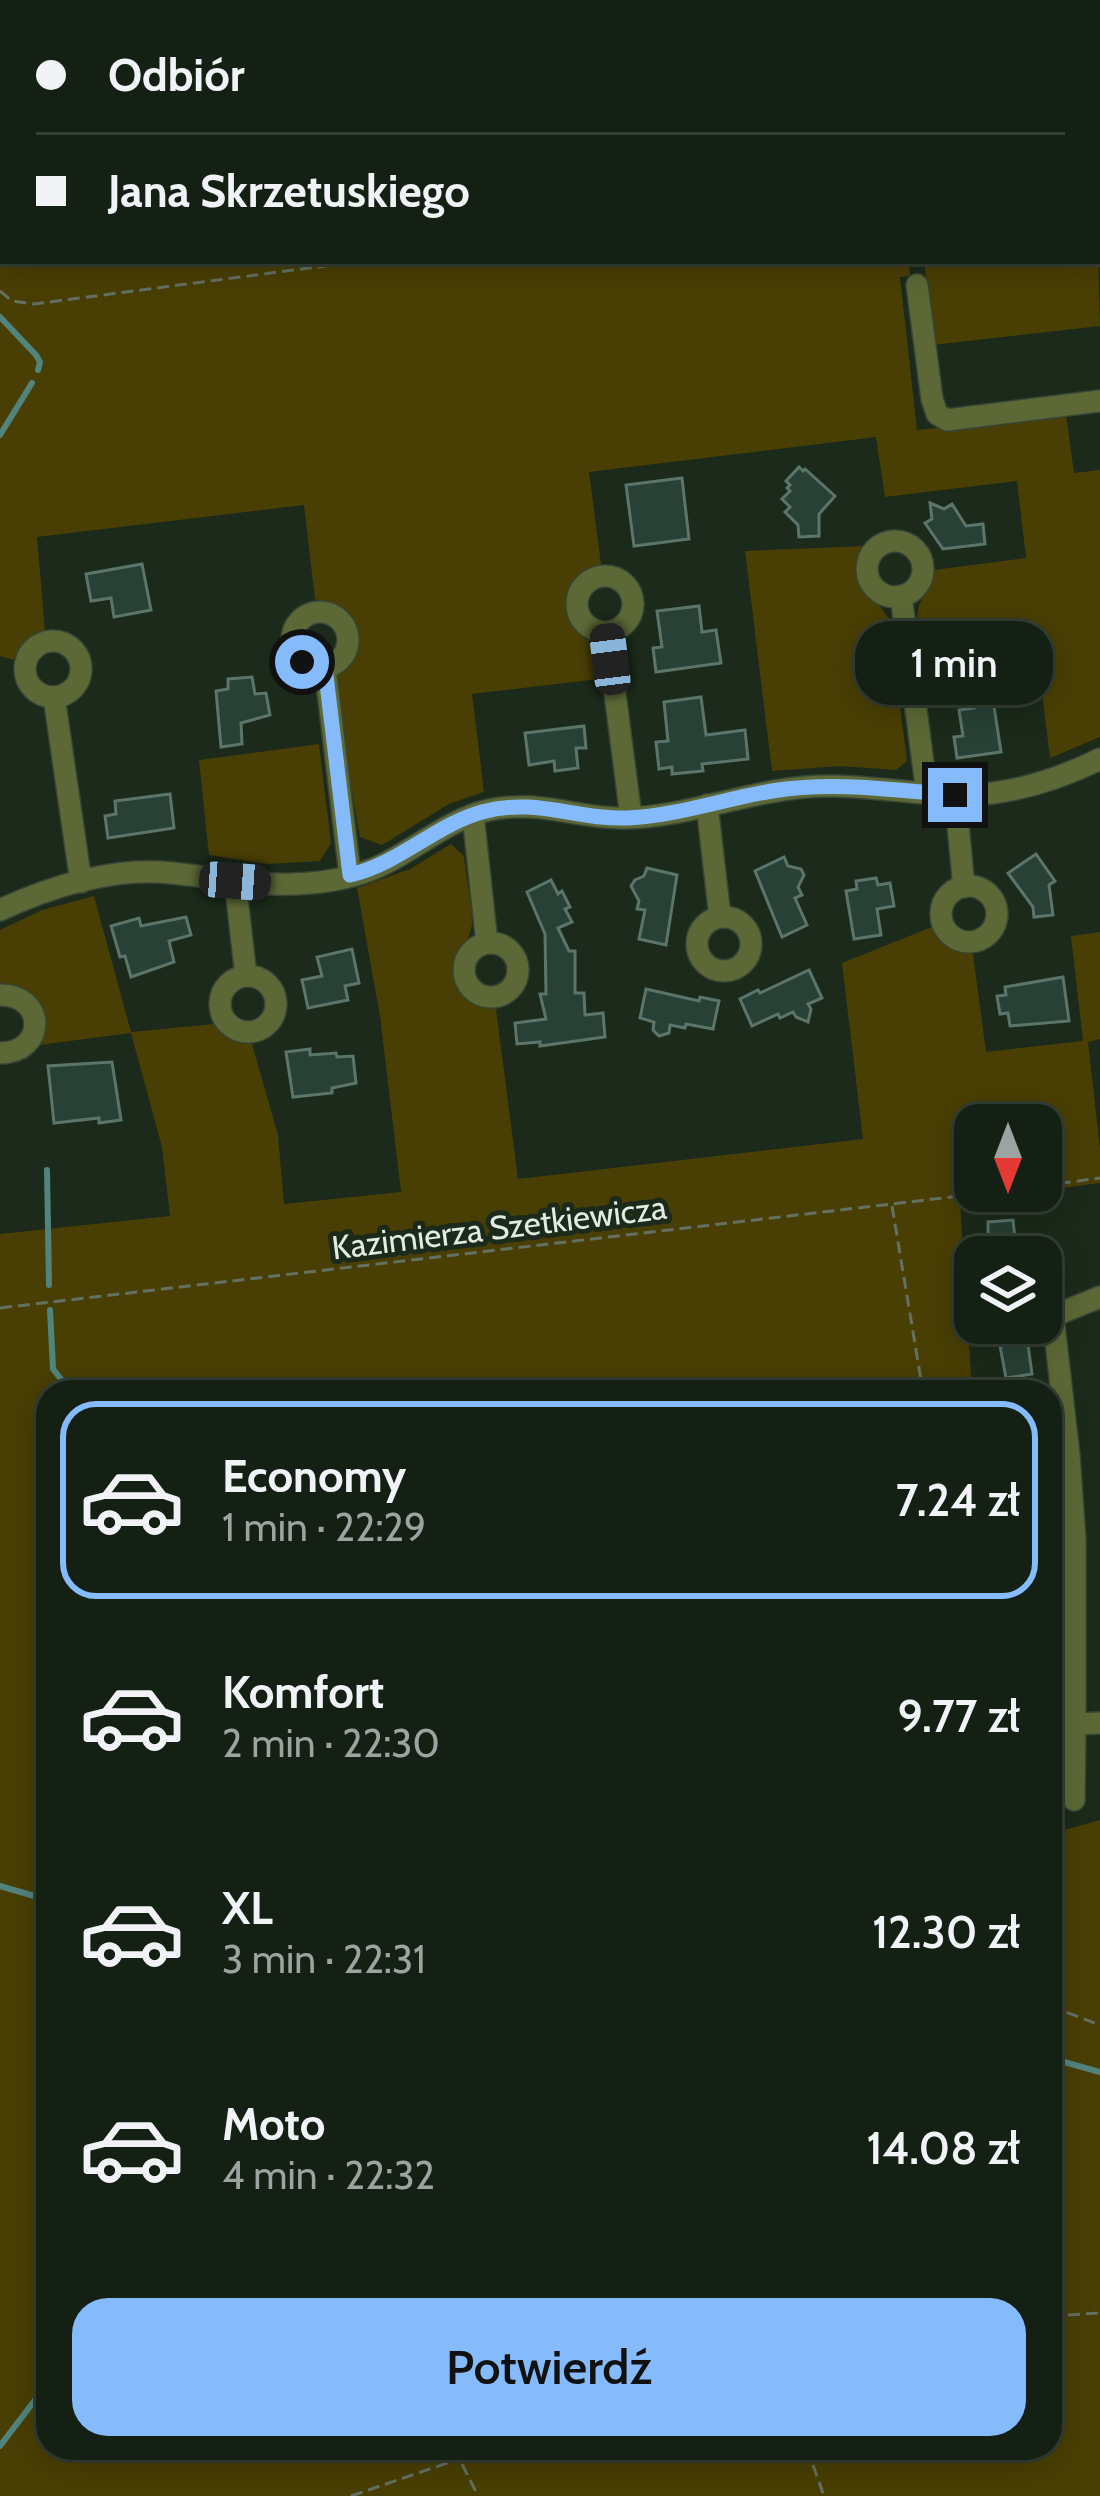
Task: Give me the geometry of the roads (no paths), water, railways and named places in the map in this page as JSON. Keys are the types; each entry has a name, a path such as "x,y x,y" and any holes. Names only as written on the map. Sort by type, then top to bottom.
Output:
{"street":[{"path":"917,285 937,414 947,420 1100,401"},
{"path":"901,596 927,793"},
{"path":"607,632 631,818"},
{"path":"325,667 350,875"},
{"path":"54,697 81,882"},
{"path":"0,910 110,876 156,872 296,884 350,875 386,863 473,815 496,809 539,806 631,818 805,787 845,785 955,795 1011,791 1100,759"},
{"path":"955,795 964,887"},
{"path":"706,805 720,917"},
{"path":"473,815 488,944"},
{"path":"235,881 246,976"},
{"path":"0,995 20,998 33,1012 35,1022 22,1048 0,1053"},
{"path":"1062,1313 1100,1298"},
{"path":"1056,1344 1061,1380"},
{"path":"1062,1390 1075,1540 1074,1800"},
{"path":"1076,1724 1100,1723"}],"waterway":[{"path":"0,317 36,355 38,370"},
{"path":"0,435 32,383"},
{"path":"47,1170 49,1285"},
{"path":"50,1310 53,1369 62,1380"},
{"path":"0,1886 36,1896"},
{"path":"1062,2061 1100,2072"},
{"path":"0,2446 36,2399"}]}
